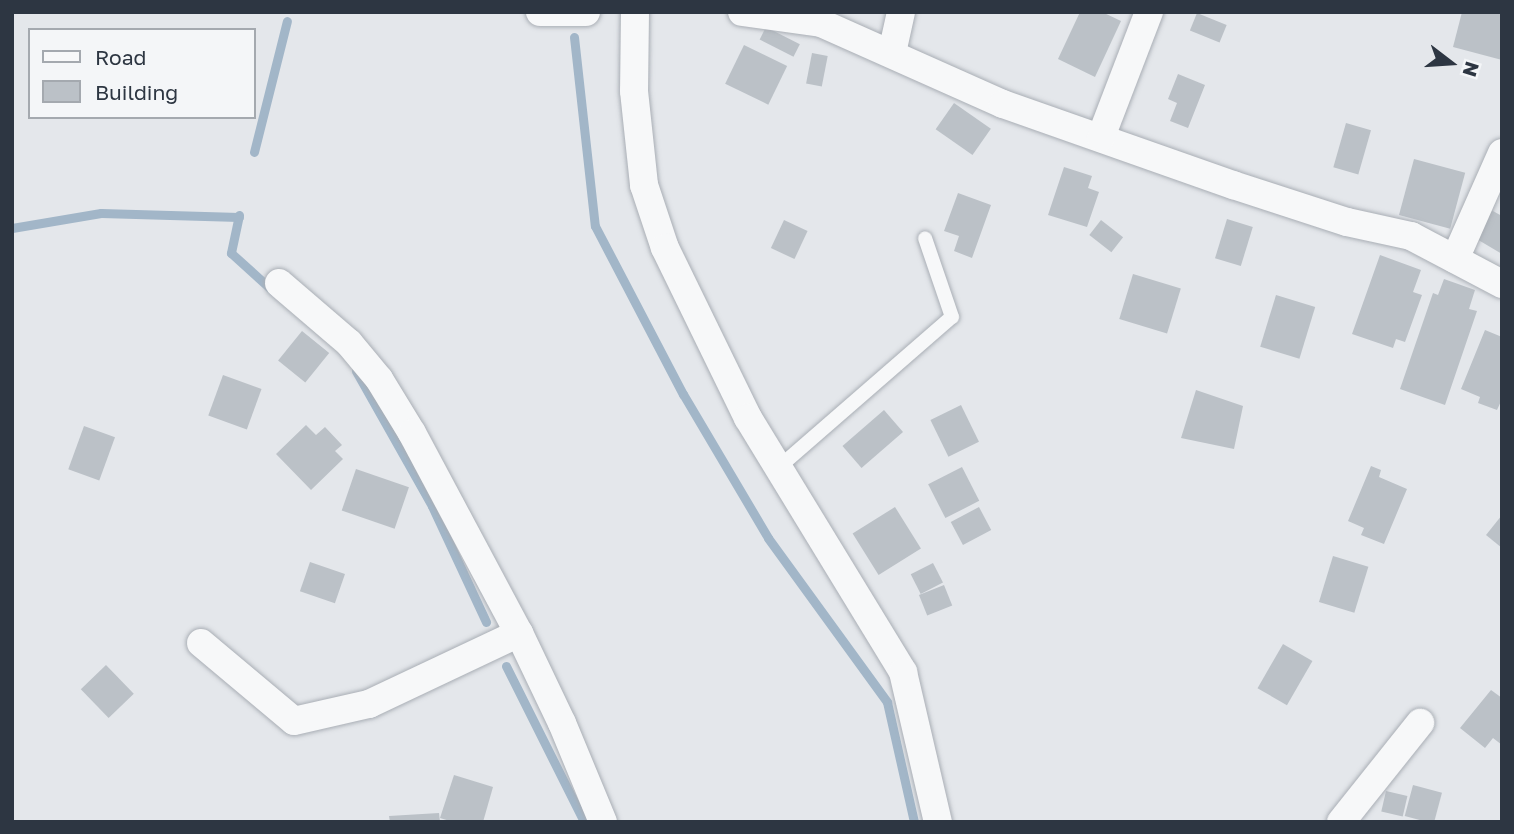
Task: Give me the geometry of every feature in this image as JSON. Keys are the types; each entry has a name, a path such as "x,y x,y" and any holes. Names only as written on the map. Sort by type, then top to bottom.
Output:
{"street":[{"path":"540,12 586,12"},
{"path":"635,12 634,91 644,185 665,248 748,418 903,672 938,822"},
{"path":"742,12 821,23 1003,104 1271,198 1347,222 1411,236 1502,284"},
{"path":"892,53 901,12"},
{"path":"1101,137 1149,12"},
{"path":"1455,259 1502,153"},
{"path":"279,283 349,343 379,379 467,533 519,633 562,723 603,822"},
{"path":"201,643 294,721 369,704 519,633"},
{"path":"1341,822 1420,723"}],"lane":[{"path":"778,468 952,317 925,237"}],"building":[{"path":"1080,12 1102,12 1121,21 1095,77 1058,59"},
{"path":"1462,12 1502,12 1502,60 1453,47"},
{"path":"1197,13 1227,25 1220,43 1190,31"},
{"path":"766,27 800,44 794,57 760,39"},
{"path":"744,45 787,66 768,105 725,84"},
{"path":"812,53 828,56 822,86 806,83"},
{"path":"1178,74 1205,85 1188,128 1170,121 1177,103 1168,99"},
{"path":"954,103 991,129 973,155 936,129"},
{"path":"1346,123 1371,130 1358,174 1333,167"},
{"path":"1414,159 1465,173 1450,229 1399,215"},
{"path":"1064,167 1092,176 1088,188 1099,192 1087,227 1048,215"},
{"path":"958,193 991,205 972,258 954,251 959,236 944,231"},
{"path":"1491,210 1502,216 1502,254 1475,238"},
{"path":"1227,219 1253,227 1241,266 1215,258"},
{"path":"784,220 808,231 794,259 771,248"},
{"path":"1101,220 1123,237 1111,252 1089,235"},
{"path":"1380,255 1421,270 1413,292 1422,295 1405,342 1396,339 1393,348 1352,334"},
{"path":"1133,274 1181,289 1167,334 1119,319"},
{"path":"1444,279 1475,290 1469,309 1477,311 1445,405 1400,389 1433,293 1438,295"},
{"path":"1276,295 1315,307 1299,359 1260,347"},
{"path":"1485,330 1502,337 1502,399 1497,410 1478,403 1480,397 1461,389"},
{"path":"302,331 329,353 305,383 278,361"},
{"path":"223,375 262,389 247,429 208,415"},
{"path":"1196,390 1243,406 1234,449 1181,438"},
{"path":"961,405 979,442 948,457 930,420"},
{"path":"884,410 903,432 862,468 842,446"},
{"path":"306,425 316,435 325,427 342,445 335,451 343,459 311,490 276,454"},
{"path":"84,426 115,437 99,481 68,469"},
{"path":"1371,466 1381,470 1379,477 1407,489 1384,544 1361,535 1364,528 1348,521"},
{"path":"962,467 979,501 945,518 928,484"},
{"path":"356,469 409,487 395,529 342,511"},
{"path":"895,507 921,549 879,575 853,533"},
{"path":"979,507 991,530 963,545 951,522"},
{"path":"1502,515 1502,548 1486,535"},
{"path":"1333,556 1368,567 1354,613 1319,602"},
{"path":"310,562 345,574 335,603 300,591"},
{"path":"933,563 943,583 921,594 911,574"},
{"path":"944,585 952,605 927,616 919,595"},
{"path":"1283,644 1312,661 1287,705 1258,688"},
{"path":"106,665 134,694 109,718 81,689"},
{"path":"1491,690 1502,698 1502,745 1493,738 1485,748 1460,728"},
{"path":"454,775 493,787 483,822 453,822 440,818"},
{"path":"1413,785 1442,793 1434,822 1405,816"},
{"path":"1386,791 1407,796 1403,816 1381,811"},
{"path":"439,813 440,822 390,822 389,816"}],"waterway":[{"path":"254,152 287,21"},
{"path":"574,37 595,226 683,394 768,538 887,702 914,822"},
{"path":"12,228 101,213 239,217"},
{"path":"239,215 231,253 273,291"},
{"path":"356,371 432,506 486,622"},
{"path":"506,666 584,822"}]}
